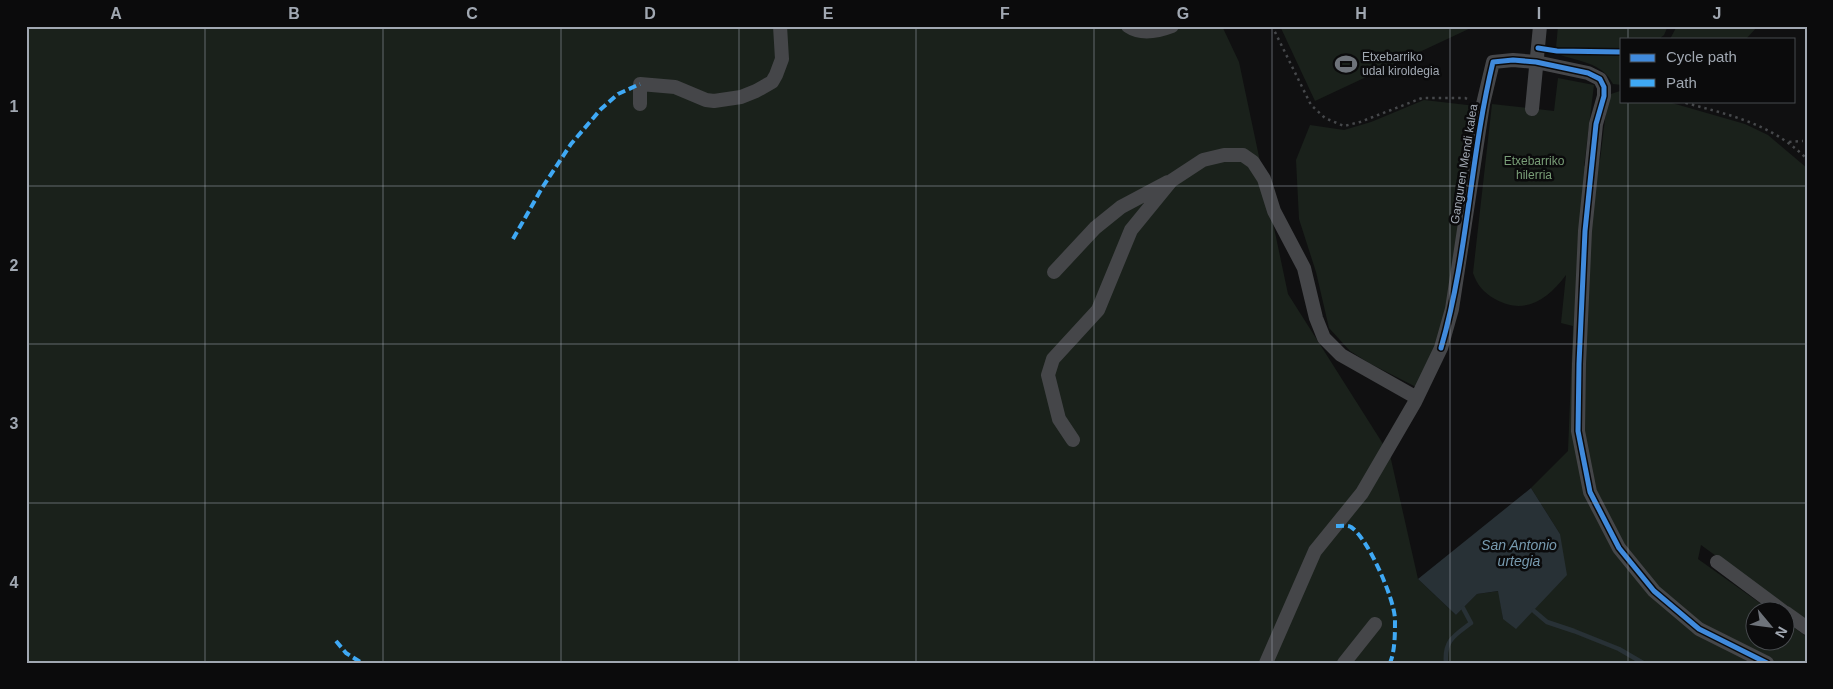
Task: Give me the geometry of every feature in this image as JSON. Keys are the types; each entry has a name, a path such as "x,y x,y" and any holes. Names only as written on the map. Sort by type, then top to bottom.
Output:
{"street":[{"path":"640,104 640,84 675,87 706,100 714,101 741,97 772,82 782,59 780,26"},
{"path":"1128,26 1137,31 1144,32 1172,26"},
{"path":"1532,109 1540,26"},
{"name":"Ganguren Mendi kalea","path":"1266,663 1315,551 1362,493 1417,398 1441,348 1452,309 1483,104 1493,62 1513,60 1536,62"},
{"path":"1536,62 1588,73 1600,80 1604,87 1604,96 1596,124 1587,212 1579,364 1578,431 1590,492 1619,548 1654,591 1699,628 1767,663"},
{"path":"1054,272 1095,228 1121,207 1171,181 1203,160 1224,155 1243,155 1253,162 1264,180 1274,211 1304,268 1316,318 1324,338 1341,356 1417,398"},
{"path":"1073,440 1058,419 1048,375 1053,359 1098,310 1131,230 1171,181"},
{"path":"1716,562 1771,602"},
{"path":"1796,620 1807,628"},
{"path":"1344,663 1375,624"}],"path":[{"path":"1272,26 1311,105 1324,118 1344,126 1360,122 1422,98 1465,98 1483,104"},
{"path":"1683,102 1754,122 1787,142 1807,160"},
{"path":"1787,142 1803,142"}],"green space":[{"name":"Etxebarriko hilerria","path":"26,26 1222,26 1239,62 1288,294 1390,455 1418,579 1456,615 1477,594 1499,591 1503,619 1560,534 1531,488 1568,451 1573,326 1561,323 1566,275 1544,298 1526,305 1516,306 1506,304 1487,294 1479,285 1473,273 1492,104 1554,111 1558,78 1594,85 1584,166 1600,160 1608,95 1620,91 1620,102 1668,102 1745,124 1768,135 1807,168 1807,622 1796,614 1796,602 1779,602 1701,545 1698,559 1758,602 1746,602 1746,652 1796,652 1796,629 1807,637 1807,663 26,663"},
{"name":"Etxebarriko udal kiroldegia","path":"1280,26 1475,26 1315,101"},
{"path":"1558,26 1668,26 1664,35 1660,38 1620,38 1620,49 1556,48"},
{"path":"1677,26 1758,26 1747,38 1671,38"},
{"path":"1558,54 1620,54 1620,85 1613,84 1603,71 1582,61"},
{"path":"1424,100 1476,106 1457,244 1444,321 1436,349 1418,388 1350,351 1329,328 1316,272 1299,219 1296,160 1310,125 1344,130 1371,122"}],"water":[{"name":"San Antonio urtegia","path":"1531,488 1560,534 1567,575 1516,629 1503,619 1498,591 1477,594 1456,615 1418,579"}],"waterway":[{"path":"1446,663 1449,643 1471,623 1463,608"},
{"path":"1534,611 1547,622 1619,649 1643,663"}],"marked path":[{"path":"513,239 542,188 571,144 601,109 618,94 640,84"},
{"path":"1336,526 1349,526 1358,533 1386,585 1395,620 1394,648 1390,663"},
{"path":"336,641 346,653 362,663"}],"cycle path":[{"path":"1538,48 1557,51 1620,52"},
{"path":"1441,348 1457,277 1485,98 1493,62 1513,60 1536,62 1588,73 1600,79 1604,87 1604,96 1596,124 1585,231 1579,364 1578,431 1590,492 1619,548 1654,591 1699,629 1767,663"}],"place":[{"name":"Etxebarriko udal kiroldegia","path":"1346,64"}]}
